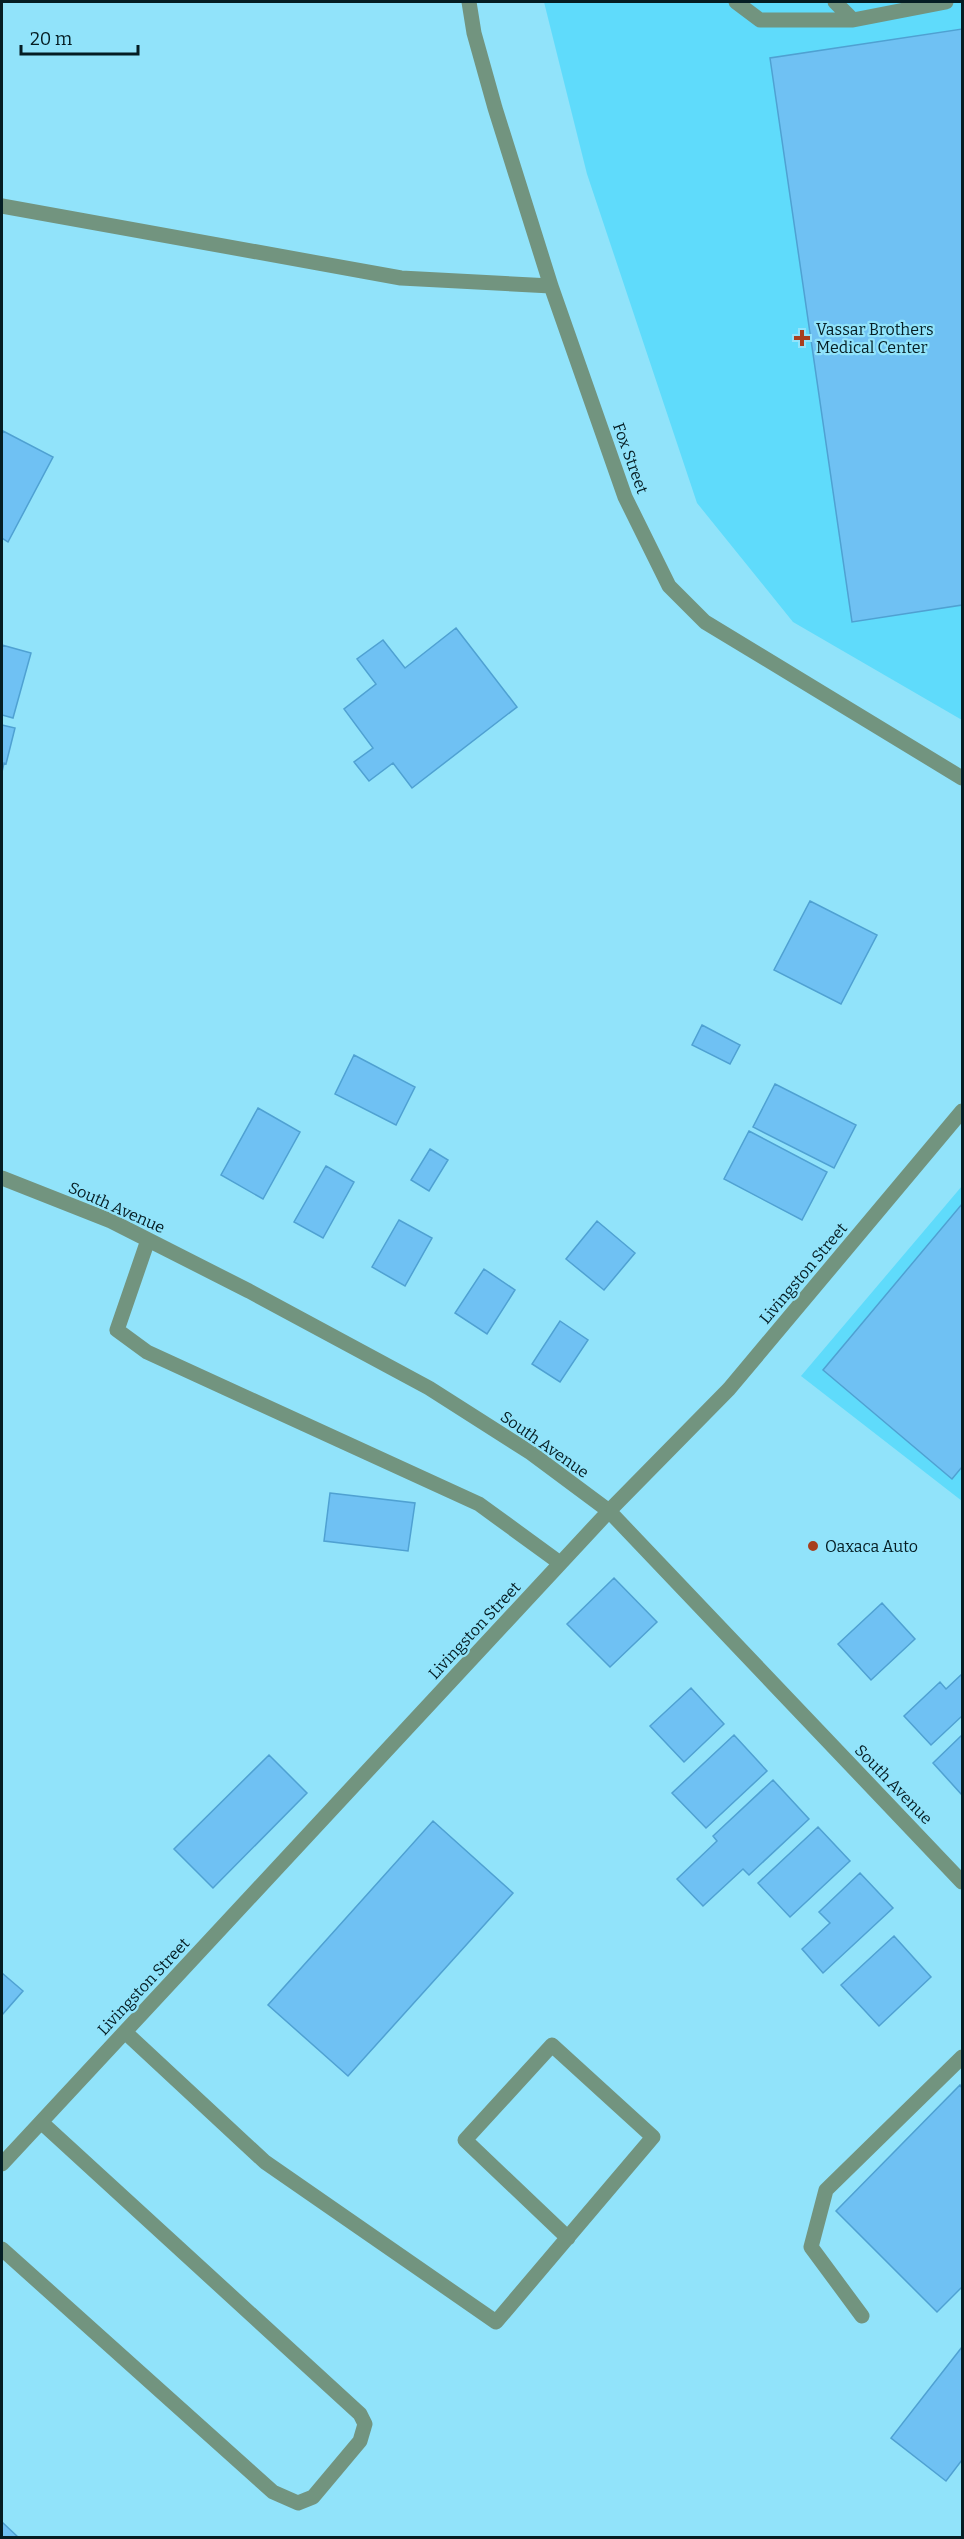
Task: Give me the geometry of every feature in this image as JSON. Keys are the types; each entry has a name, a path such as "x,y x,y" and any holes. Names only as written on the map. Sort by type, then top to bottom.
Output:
{"street":[{"name":"Fox Street","path":"469,2 474,33 495,108 550,286 625,498 669,585 705,622 963,778"},
{"path":"736,2 760,20 853,20 946,2"},
{"path":"835,2 853,20"},
{"path":"2,206 401,278 550,286"},
{"name":"Livingston Street","path":"2,2164 560,1563 729,1389 963,1111"},
{"name":"South Avenue","path":"2,1178 111,1221 249,1291 429,1388 531,1453 609,1511 963,1882"},
{"path":"148,1239 117,1330 147,1352 479,1504 560,1563"},
{"path":"125,2032 265,2162 496,2322 568,2238 653,2138 552,2045 465,2140 568,2238"},
{"path":"862,2316 811,2247 826,2190 963,2057"},
{"path":"2,2249 273,2492 298,2503 313,2497 360,2441 365,2424 360,2414 41,2122"}],"shaded area":[{"name":"Vassar Brothers Medical Center","path":"544,2 962,2 962,720 793,622 697,503 587,174"},
{"path":"962,1186 962,1501 801,1376"}],"building":[{"path":"962,29 962,605 852,622 770,58"},
{"path":"3,431 53,457 8,542 2,538"},
{"path":"456,628 517,707 412,788 393,763 369,781 354,762 373,748 344,709 376,684 357,659 383,640 405,668"},
{"path":"2,645 31,653 13,718 2,715"},
{"path":"2,725 15,728 2,772"},
{"path":"810,901 877,935 841,1004 774,970"},
{"path":"702,1025 740,1045 730,1064 692,1045"},
{"path":"354,1055 415,1087 396,1125 335,1094"},
{"path":"775,1084 856,1125 834,1168 753,1127"},
{"path":"258,1108 300,1132 263,1199 221,1175"},
{"path":"749,1131 827,1172 802,1220 724,1179"},
{"path":"430,1149 448,1160 429,1191 411,1180"},
{"path":"326,1166 354,1182 323,1238 294,1222"},
{"path":"962,1204 962,1467 952,1479 823,1370"},
{"path":"399,1220 432,1238 405,1286 372,1267"},
{"path":"597,1221 635,1253 604,1290 566,1259"},
{"path":"484,1269 515,1290 487,1334 455,1313"},
{"path":"560,1321 588,1340 560,1382 532,1364"},
{"path":"330,1493 415,1503 408,1551 324,1541"},
{"path":"614,1578 657,1622 610,1667 567,1624"},
{"path":"882,1603 915,1639 871,1680 838,1644"},
{"path":"962,1674 962,1716 931,1745 904,1716 940,1682 946,1689"},
{"path":"691,1688 724,1724 684,1762 650,1726"},
{"path":"734,1735 767,1771 706,1828 672,1793"},
{"path":"962,1735 962,1795 933,1763"},
{"path":"269,1755 307,1793 213,1888 174,1849"},
{"path":"773,1780 809,1819 749,1875 743,1869 703,1906 677,1879 717,1841 713,1836"},
{"path":"433,1821 513,1893 348,2076 268,2005"},
{"path":"818,1827 850,1861 790,1917 758,1883"},
{"path":"860,1873 893,1908 823,1973 802,1949 830,1923 819,1912"},
{"path":"894,1936 931,1977 879,2026 841,1985"},
{"path":"2,1973 23,1991 2,2015"},
{"path":"960,2085 962,2088 962,2287 937,2312 836,2211"},
{"path":"962,2347 962,2460 946,2481 891,2438"},
{"path":"2,2522 19,2538 2,2538"}],"place":[{"name":"Vassar Brothers Medical Center","path":"802,338"},
{"name":"Oaxaca Auto","path":"813,1546"}]}
